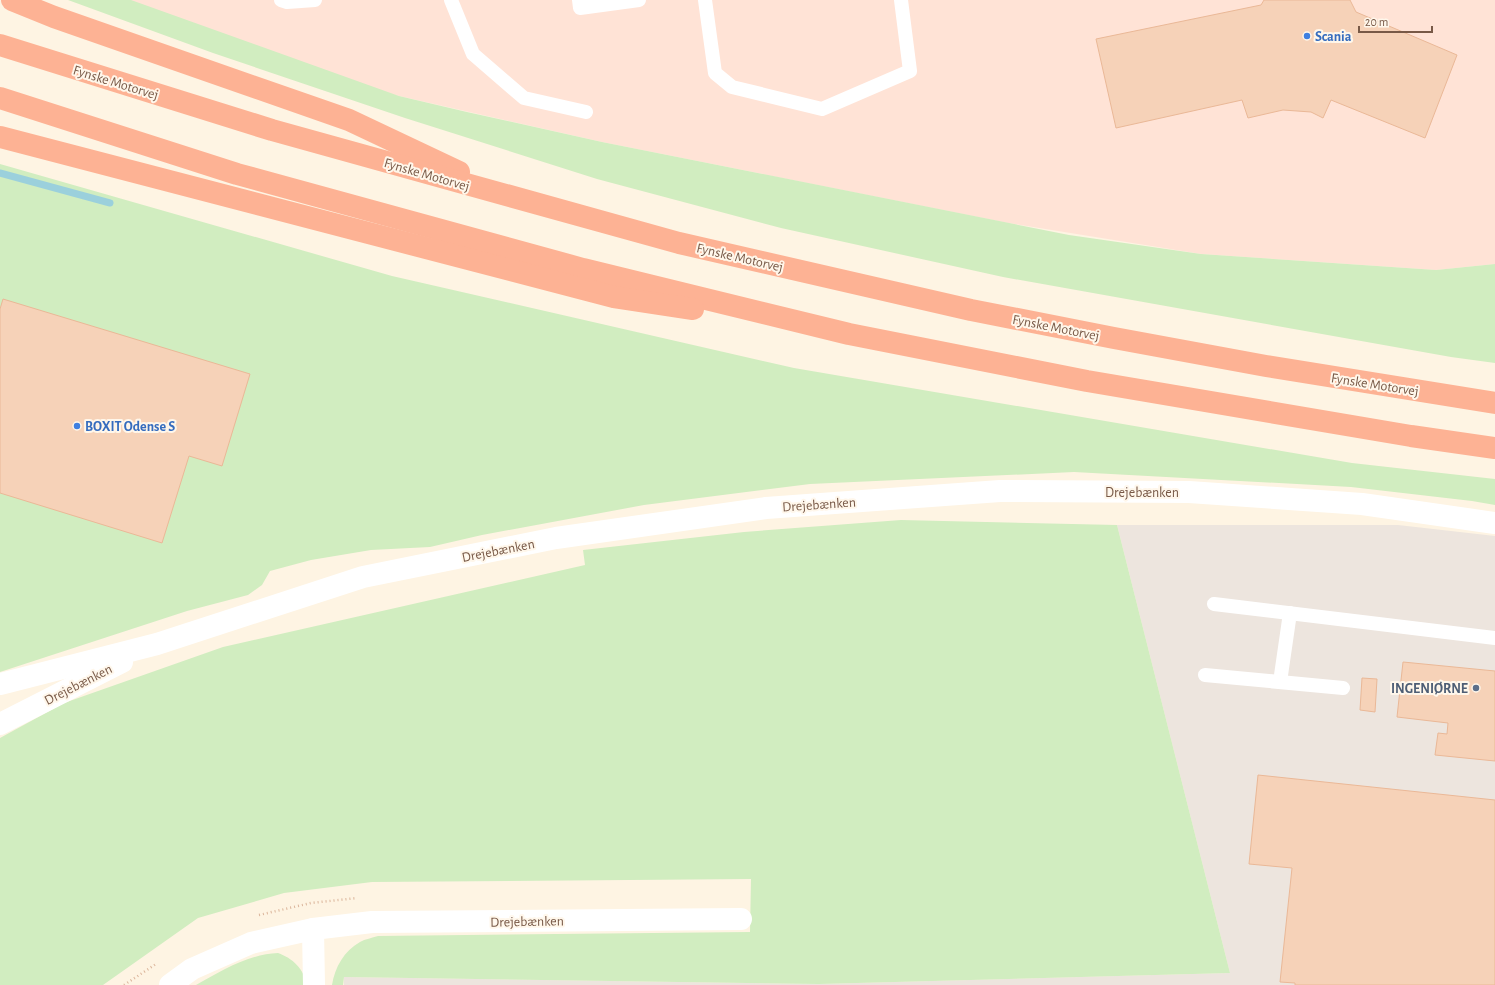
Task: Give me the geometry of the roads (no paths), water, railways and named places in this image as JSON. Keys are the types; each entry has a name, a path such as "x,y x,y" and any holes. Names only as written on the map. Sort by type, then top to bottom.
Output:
{"highway":[{"path":"12,0 54,17 349,120 514,198"},
{"name":"Fynske Motorvej","path":"0,46 272,130 514,198 679,242 971,310 1266,366 1495,403"},
{"path":"0,98 238,174 583,269 849,334"},
{"path":"0,137 614,297 849,334 1087,381 1411,436 1495,448"}],"street":[{"name":"Drejebænken","path":"0,684 157,644 363,577 556,538 766,508 1000,491 1189,492 1362,504 1495,523"},
{"name":"Drejebænken","path":"0,724 157,644"},
{"name":"Drejebænken","path":"170,985 192,969 251,943 313,929 372,922 741,919"},
{"path":"313,929 314,985"}],"lane":[{"path":"281,0 287,2 314,0"},
{"path":"451,0 473,54 524,98 586,112"},
{"path":"579,0 580,8 639,0"},
{"path":"705,0 715,73 732,87 822,109 910,71 901,0"},
{"path":"1214,604 1495,638"},
{"path":"1280,682 1290,613"},
{"path":"1205,675 1343,688"}],"waterway":[{"path":"0,173 110,203"}],"place":[{"name":"Scania","path":"1307,36"},
{"name":"BOXIT Odense S","path":"77,426"},
{"name":"INGENIØRNE","path":"1476,688"}]}
